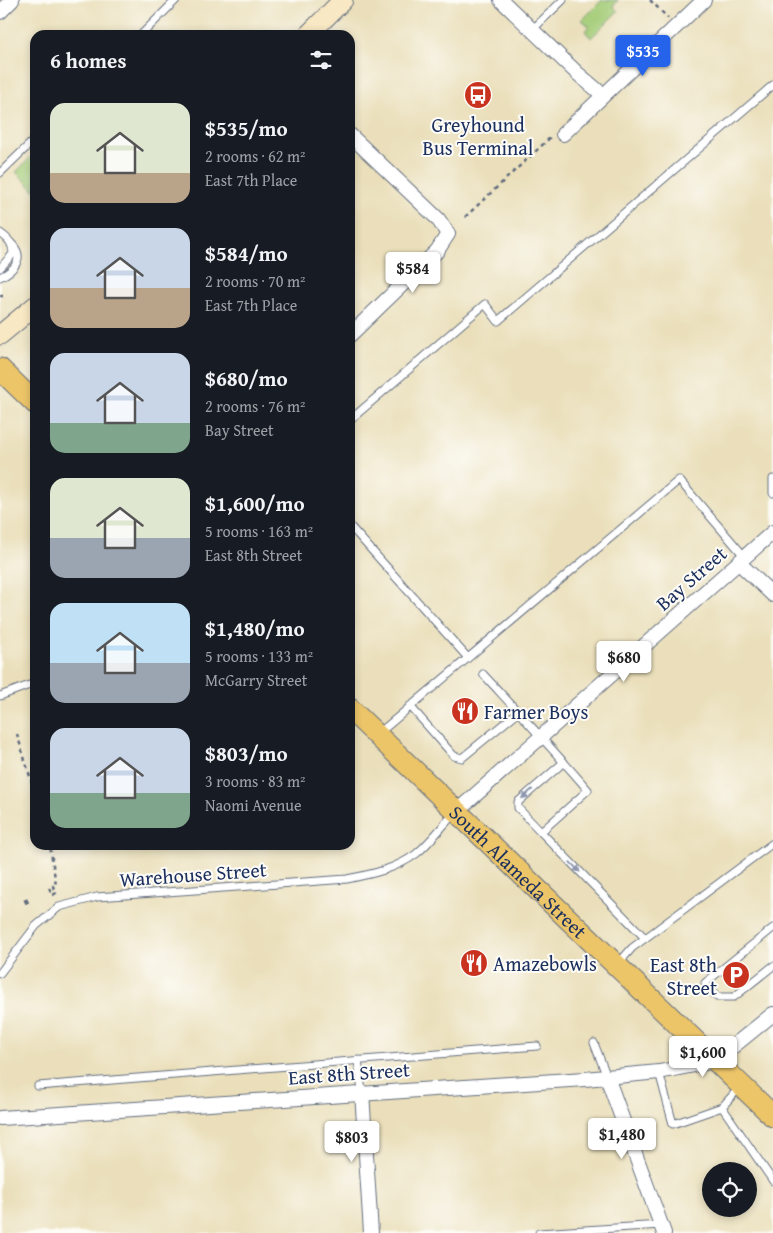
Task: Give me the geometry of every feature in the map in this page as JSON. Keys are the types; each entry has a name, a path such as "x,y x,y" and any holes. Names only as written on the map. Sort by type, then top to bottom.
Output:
{"main road":[{"path":"313,30 343,0"},
{"path":"0,335 30,310"},
{"path":"0,369 30,398"},
{"name":"South Alameda Street","path":"355,714 773,1116"}],"street":[{"path":"0,12 12,0"},
{"path":"501,0 603,95"},
{"path":"563,134 704,0"},
{"path":"355,140 438,219 448,234 437,251 355,330"},
{"name":"Bay Street","path":"456,812 773,532"},
{"path":"742,560 773,595"},
{"name":"East 8th Street","path":"0,1118 659,1072 715,1061 773,1014"},
{"path":"607,1077 663,1229"},
{"path":"362,1092 371,1233"}],"lane":[{"path":"146,30 176,0"},
{"path":"532,30 563,0"},
{"path":"355,416 485,304 498,321 773,85"},
{"path":"0,173 30,144"},
{"path":"0,234 18,251 19,261 12,270 0,277"},
{"path":"0,268 13,254 11,243"},
{"path":"773,479 773,492"},
{"path":"376,735 679,480 742,560"},
{"path":"355,532 468,658"},
{"path":"483,674 588,790 541,832"},
{"path":"0,696 30,685"},
{"path":"410,706 454,756 462,758 518,712"},
{"path":"564,762 518,802 518,808 644,938"},
{"name":"Warehouse Street","path":"0,973 36,926 59,907 97,897 347,879 366,875 399,865 418,853 456,812"},
{"path":"616,966 644,938 773,843"},
{"path":"773,928 705,983 717,997 734,997 773,966"},
{"path":"594,1043 607,1077"},
{"path":"38,1086 537,1046"},
{"path":"358,1060 362,1092"},
{"path":"659,1072 673,1124 722,1107 741,1086"},
{"path":"722,1107 773,1181"},
{"path":"539,1233 663,1229"}],"path":[{"path":"650,0 676,26"},
{"path":"465,217 555,133 563,134"},
{"path":"17,734 30,777"},
{"path":"49,888 53,895 56,893 53,886 56,885 51,850"},
{"path":"24,902 31,900"}],"green space":[{"path":"602,0 618,0 613,6 618,11 591,38 585,31 589,26 582,20"},
{"path":"30,158 30,186 16,172"}],"place":[{"name":"Greyhound Bus Terminal","path":"478,95"},
{"name":"Farmer Boys","path":"465,711"},
{"name":"Amazebowls","path":"474,963"},
{"name":"East 8th Street","path":"736,975"}]}
